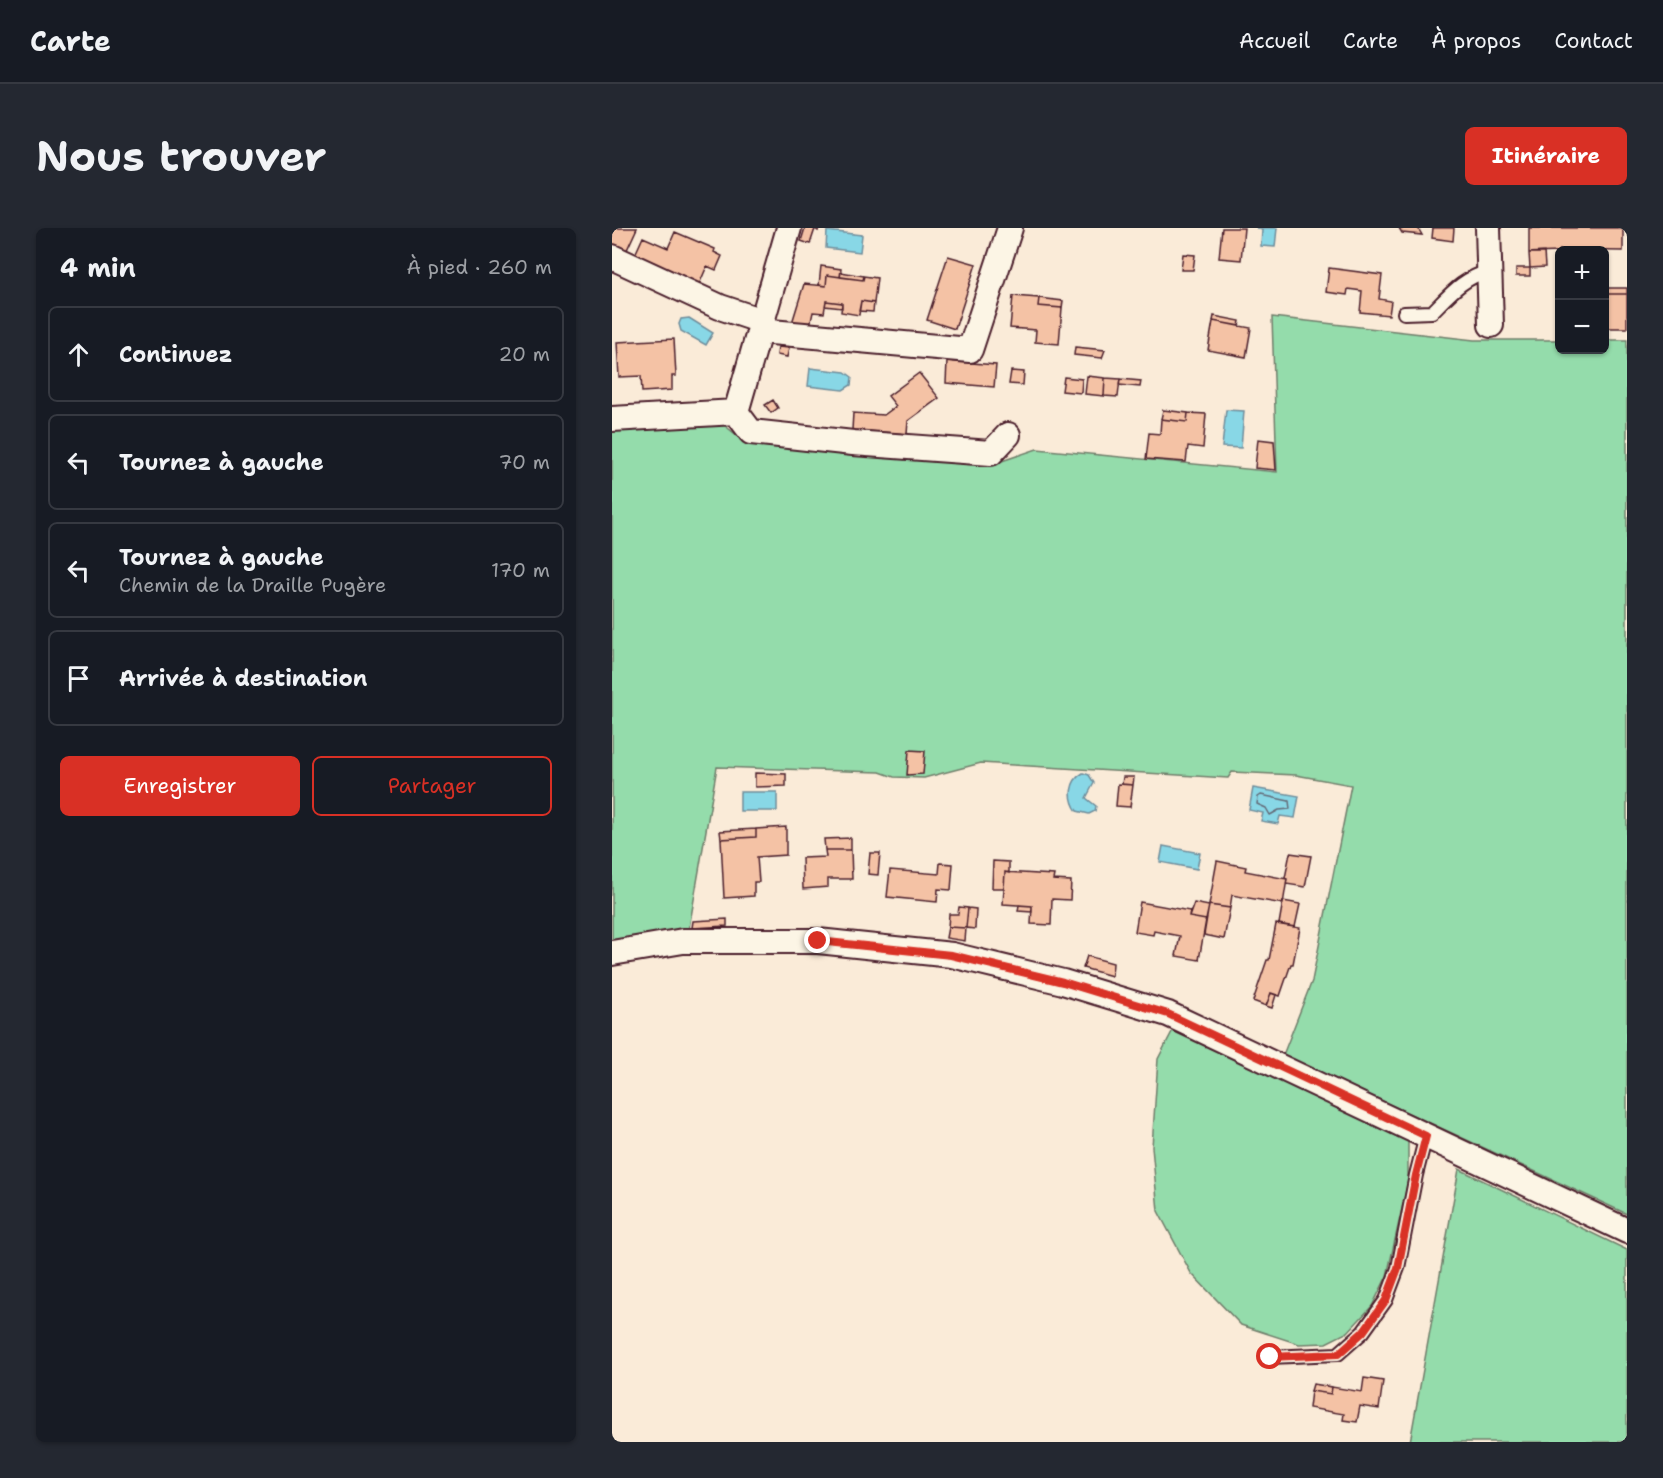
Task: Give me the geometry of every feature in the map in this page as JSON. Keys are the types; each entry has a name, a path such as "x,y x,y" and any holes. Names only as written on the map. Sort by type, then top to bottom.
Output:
{"street":[{"path":"735,412 789,228"},
{"path":"612,257 761,326 970,350 1010,228"},
{"path":"1488,228 1491,326"},
{"path":"612,419 735,412"},
{"path":"735,412 752,432 853,443 991,453 1008,435"},
{"path":"612,953 683,941 818,941 951,955 1063,982 1168,1014 1627,1231"}],"lane":[{"path":"1404,313 1432,312 1453,291 1474,275 1490,271"},
{"path":"1270,1357 1338,1354 1363,1332 1386,1300 1398,1268 1426,1136"}],"green space":[{"path":"1272,317 1474,340 1555,340 1555,354 1609,354 1609,340 1627,340 1627,1214 1283,1055 1312,981 1351,785 1296,775 1232,772 1228,778 981,763 924,778 894,777 880,772 717,767 688,934 612,944 612,430 719,421 743,440 996,463 1037,449 1277,472"},
{"path":"1173,1030 1408,1136 1408,1181 1387,1276 1372,1306 1348,1332 1326,1343 1299,1344 1241,1325 1191,1273 1158,1211 1152,1147 1158,1059"},
{"path":"1459,1169 1627,1250 1627,1442 1410,1442"}],"water":[{"path":"1256,228 1277,228 1275,247 1261,246 1262,230"},
{"path":"827,231 862,235 860,252 826,248"},
{"path":"689,318 713,333 706,345 681,331 679,324 681,319"},
{"path":"810,368 845,372 852,377 851,385 843,390 808,386"},
{"path":"1226,410 1244,411 1241,448 1222,447"},
{"path":"1083,773 1089,775 1094,783 1086,798 1096,806 1095,811 1089,814 1077,811 1071,795 1075,780"},
{"path":"1253,788 1299,796 1295,818 1280,816 1278,824 1261,821 1263,813 1249,810"},
{"path":"740,792 777,792 777,811 740,811"},
{"path":"1163,846 1200,853 1197,869 1160,862"}],"building":[{"path":"612,228 637,228 625,254 612,248"},
{"path":"805,228 819,228 818,231 815,229 810,244 801,241"},
{"path":"1222,228 1244,228 1241,260 1219,258"},
{"path":"1399,228 1418,228 1422,235 1402,233"},
{"path":"1433,228 1454,228 1453,241 1432,238"},
{"path":"1529,228 1623,228 1623,251 1609,251 1609,246 1555,246 1555,252 1529,253"},
{"path":"675,232 715,249 714,252 722,256 716,270 707,266 698,287 633,259 643,237 668,248"},
{"path":"1544,252 1545,267 1530,268 1529,253"},
{"path":"1183,254 1195,255 1193,270 1181,270"},
{"path":"948,256 976,264 955,329 927,320"},
{"path":"821,266 841,269 840,277 827,275 826,286 819,285"},
{"path":"1329,268 1382,275 1379,299 1391,301 1389,315 1360,312 1362,291 1348,289 1347,295 1326,292"},
{"path":"1516,268 1530,268 1530,276 1516,276"},
{"path":"841,272 864,276 863,280 840,277"},
{"path":"827,275 863,280 864,276 877,278 874,303 861,301 859,315 841,312 842,303 826,301 824,313 813,312 810,326 792,323 804,284 826,286"},
{"path":"1609,288 1627,288 1627,294 1609,294"},
{"path":"1609,294 1627,294 1627,328 1609,328"},
{"path":"1013,296 1039,298 1038,306 1062,308 1059,344 1035,342 1036,330 1010,328"},
{"path":"1039,298 1063,301 1062,308 1038,306"},
{"path":"826,301 842,303 842,308 825,306"},
{"path":"861,301 874,303 873,312 859,311"},
{"path":"1214,316 1240,321 1239,326 1213,321"},
{"path":"1213,321 1251,328 1246,357 1208,350"},
{"path":"674,339 676,376 672,376 672,390 642,392 641,376 619,377 617,342"},
{"path":"778,347 789,348 787,357 777,355"},
{"path":"1075,347 1105,350 1102,358 1074,355"},
{"path":"947,361 996,365 994,387 946,383"},
{"path":"1011,371 1024,372 1023,385 1009,384"},
{"path":"919,373 939,398 908,421 907,434 852,430 853,413 884,415 896,406 888,396"},
{"path":"1087,376 1105,378 1104,396 1085,394"},
{"path":"1064,377 1082,379 1081,393 1062,391"},
{"path":"1105,378 1120,379 1118,397 1104,396"},
{"path":"1120,379 1141,381 1140,387 1119,385"},
{"path":"773,400 778,408 771,413 765,405"},
{"path":"1163,410 1188,413 1187,422 1161,419"},
{"path":"1188,413 1206,414 1203,448 1188,446 1186,462 1146,459 1149,433 1160,434 1161,419 1187,422"},
{"path":"1258,439 1274,441 1276,470 1255,468"},
{"path":"909,750 925,751 923,774 907,775"},
{"path":"755,773 786,774 786,786 755,787"},
{"path":"1123,777 1134,777 1133,785 1122,784"},
{"path":"1118,784 1133,785 1130,807 1116,806"},
{"path":"786,827 786,855 757,857 759,882 754,882 754,896 724,898 721,839 756,837 756,829"},
{"path":"756,829 756,837 721,839 720,831"},
{"path":"851,838 851,850 825,850 824,839"},
{"path":"825,850 851,850 852,879 828,879 828,887 803,889 802,858 826,857"},
{"path":"870,853 880,853 878,875 868,874"},
{"path":"1290,853 1311,856 1305,887 1286,884"},
{"path":"993,861 1009,862 1009,873 1005,872 1004,888 992,888"},
{"path":"1217,861 1246,867 1245,871 1287,879 1283,904 1232,895 1230,908 1209,905"},
{"path":"940,863 953,864 951,890 938,889 937,902 887,897 890,870 939,874"},
{"path":"1005,872 1054,875 1053,880 1071,881 1070,900 1052,899 1051,925 1031,924 1032,906 1003,904"},
{"path":"1283,901 1300,904 1295,927 1279,924"},
{"path":"1140,902 1190,911 1189,917 1206,920 1199,960 1176,956 1180,936 1154,931 1153,935 1135,932"},
{"path":"1194,903 1209,906 1206,920 1189,917"},
{"path":"1019,905 1032,906 1032,912 1018,911"},
{"path":"1209,905 1230,908 1224,939 1204,935"},
{"path":"959,907 968,908 966,928 948,927 949,914 958,914"},
{"path":"968,908 976,909 975,929 966,928"},
{"path":"727,919 727,926 692,928 693,921"},
{"path":"1276,924 1300,928 1293,964 1291,964 1280,996 1271,993 1266,1006 1253,1001 1267,960 1269,960"},
{"path":"948,927 966,928 965,941 946,938"},
{"path":"1087,956 1113,963 1112,976 1083,968"},
{"path":"1271,993 1276,995 1272,1008 1266,1006"},
{"path":"1364,1378 1383,1381 1379,1409 1360,1406 1357,1422 1343,1420 1344,1414 1309,1408 1311,1391 1331,1394 1332,1387 1362,1392"},
{"path":"1313,1384 1332,1387 1331,1394 1311,1391"}],"route":[{"path":"818,941 951,955 1063,982 1168,1014 1426,1136 1398,1268 1386,1300 1363,1332 1338,1354 1270,1357"}]}
